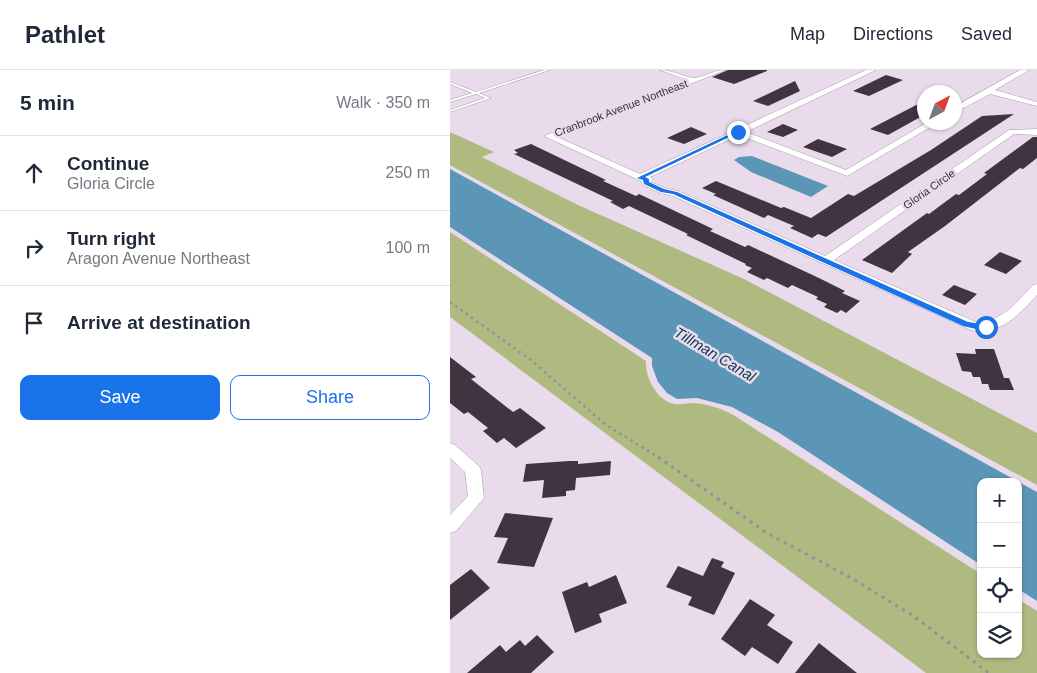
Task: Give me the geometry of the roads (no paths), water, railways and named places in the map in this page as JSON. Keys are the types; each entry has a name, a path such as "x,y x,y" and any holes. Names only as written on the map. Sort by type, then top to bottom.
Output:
{"street":[{"path":"664,70 694,80"},
{"name":"Cranbrook Avenue Northeast","path":"643,178 548,136 722,70"},
{"path":"872,70 643,178 646,183 663,191 675,193 976,327 999,324 1006,320 1037,288"},
{"path":"962,107 1025,70"},
{"path":"990,91 1037,104"},
{"path":"738,132 847,173 921,130"},
{"name":"Gloria Circle","path":"825,261 1012,132 1037,132"},
{"path":"450,449 473,470 476,498 450,526"}],"lane":[{"path":"450,101 548,70"},
{"path":"450,83 489,98 450,111"}],"water":[{"path":"752,156 828,186 811,197 751,172 734,160 739,157"},
{"name":"Tillman Canal","path":"450,169 1012,478 977,478 977,562 778,432 732,407 697,398 677,399 667,393 658,382 652,366 652,358 450,227"},
{"path":"1022,484 1037,492 1037,601 1022,592"}]}
